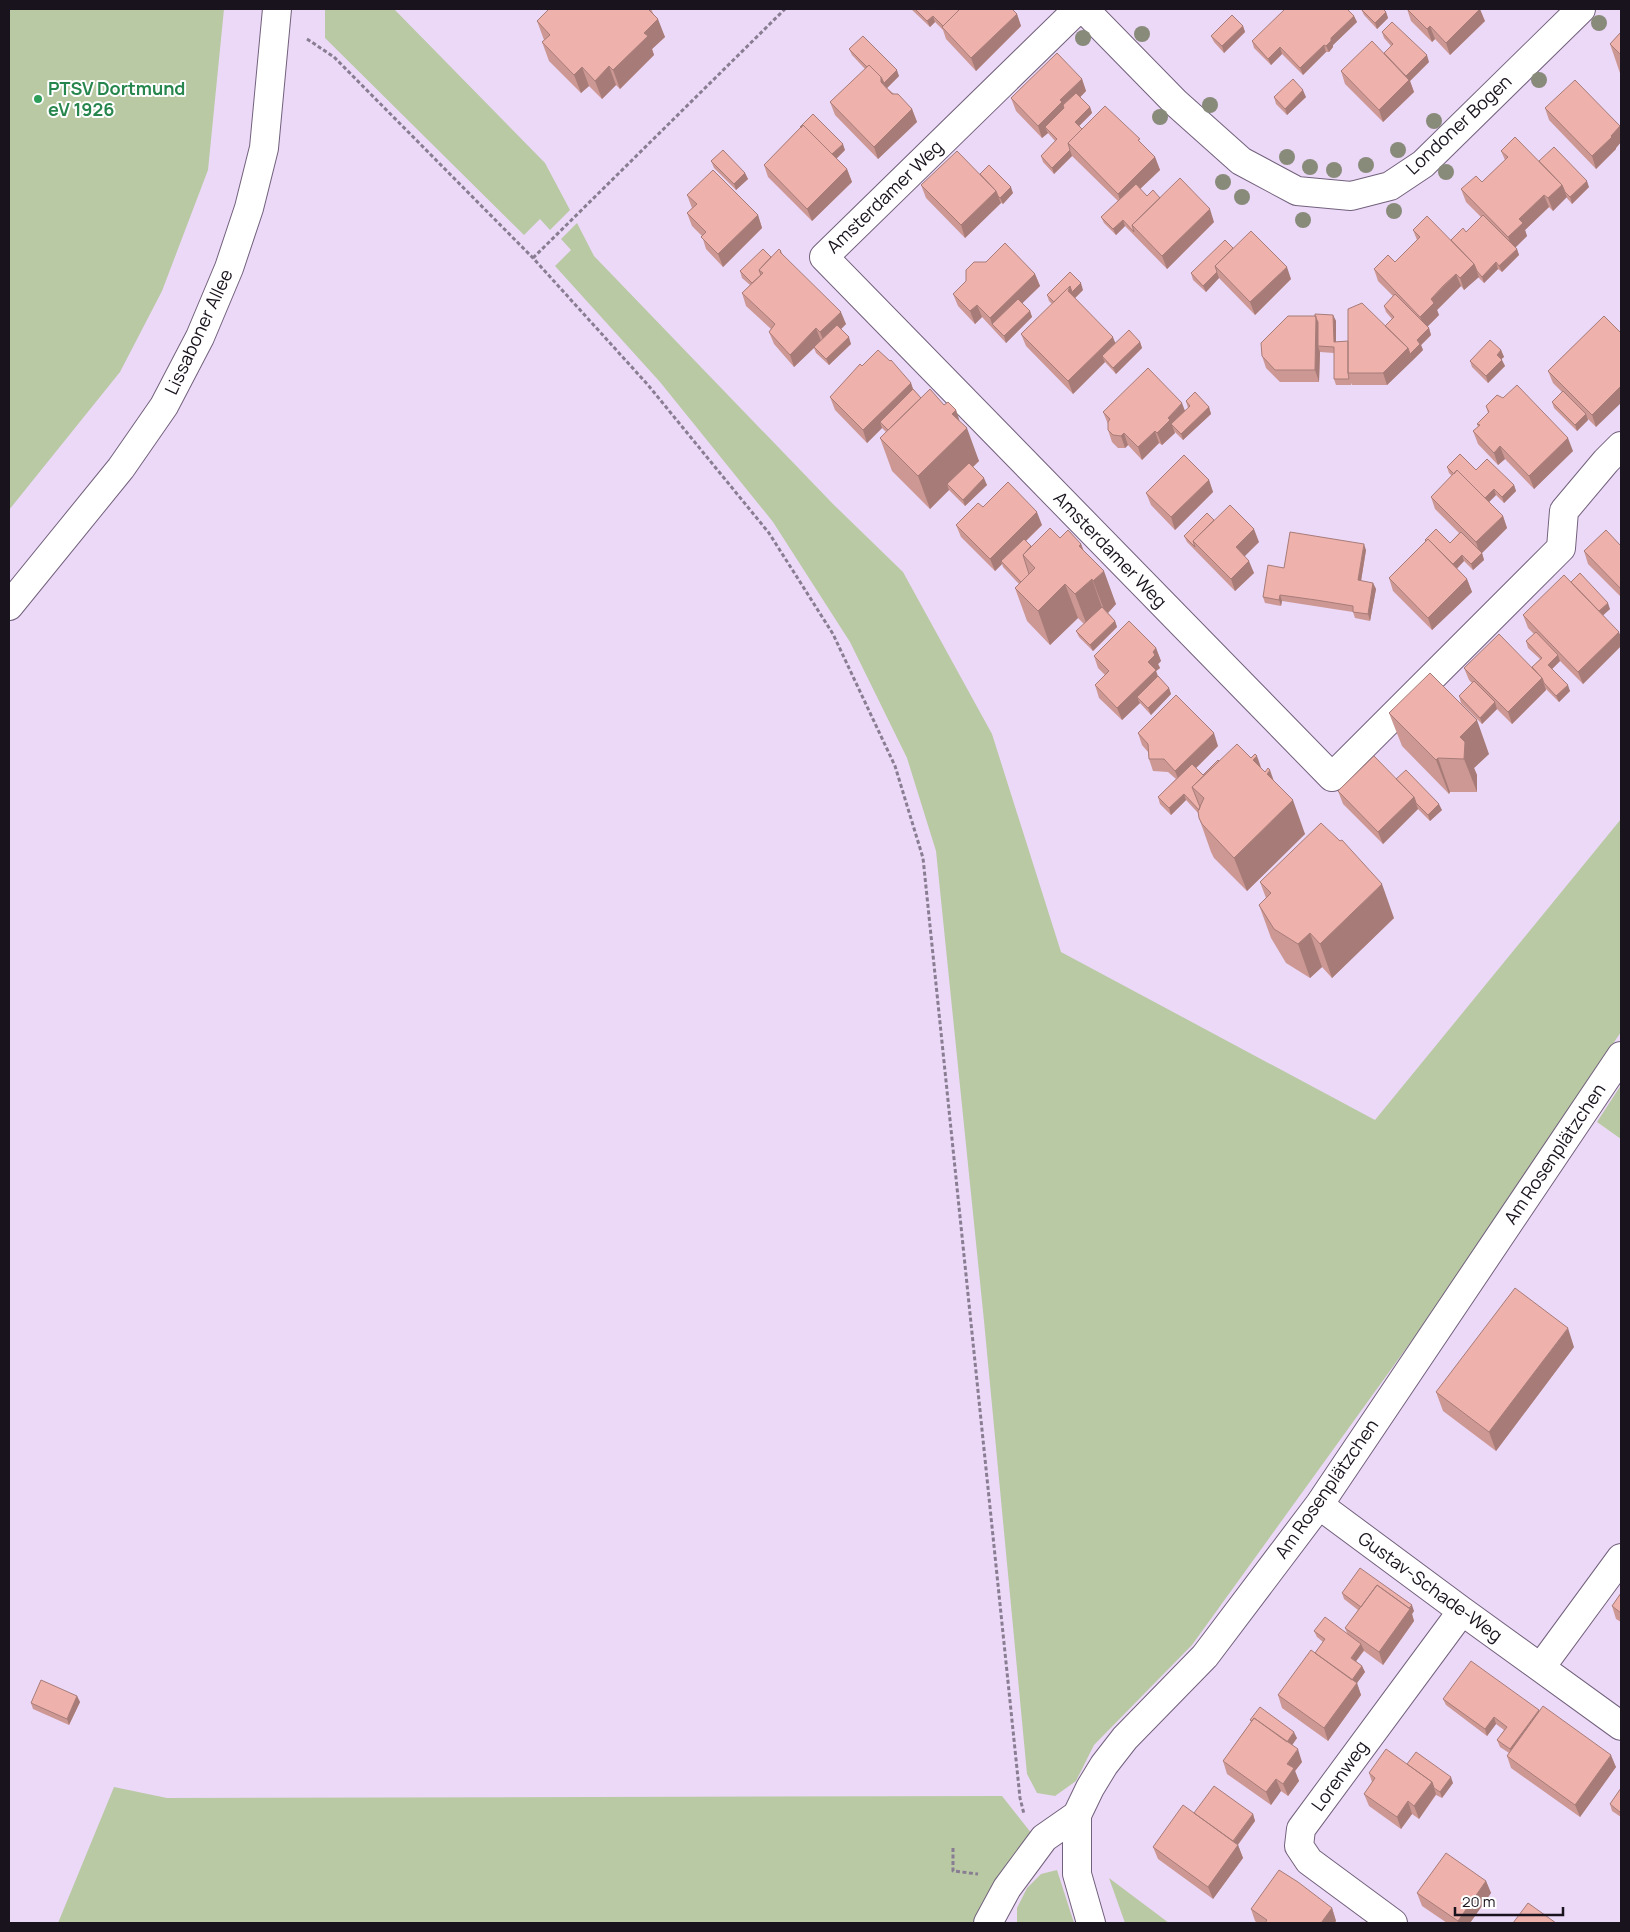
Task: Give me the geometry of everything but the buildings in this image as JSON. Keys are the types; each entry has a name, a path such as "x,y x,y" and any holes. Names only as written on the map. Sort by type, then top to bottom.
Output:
{"street":[{"name":"Amsterdamer Weg","path":"1078,9 824,257 1332,777 1561,548 1564,511 1621,446"},
{"name":"Londoner Bogen","path":"1084,9 1176,103 1241,161 1297,191 1351,196 1390,186 1422,164 1581,9"},
{"name":"Lissaboner Allee","path":"9,606 121,468 164,406 200,337 229,268 249,208 264,148 277,14"},
{"name":"Am Rosenplätzchen","path":"1091,1923 1077,1874 1077,1815 1104,1765 1125,1738 1205,1656 1319,1505 1621,1056"},
{"name":"Gustav-Schade-Weg","path":"1319,1505 1621,1726"},
{"path":"1541,1667 1621,1558"},
{"name":"Lorenweg","path":"1393,1923 1308,1861 1299,1846 1301,1829 1462,1611"},
{"path":"988,1923 1007,1888 1044,1838 1077,1815"}],"path":[{"path":"533,258 785,9"},
{"path":"277,14 334,57 533,258 648,386 769,533 833,634 895,766 923,858 1020,1798 1025,1821 1044,1838"},
{"path":"954,1848 953,1871 980,1874"}],"green space":[{"path":"9,9 224,9 208,170 162,291 120,372 9,510"},
{"path":"325,9 394,9 545,163 570,210 550,230 540,219 524,235 325,38"},
{"path":"577,223 594,256 833,504 903,572 992,734 1061,952 1375,1120 1621,819 1621,1032 1418,1332 1192,1645 1094,1745 1076,1781 1055,1796 1037,1793 1027,1774 984,1321 936,851 907,758 850,642 773,522 660,382 555,266 571,250 561,239"},
{"path":"1621,1085 1621,1139 1597,1122"},
{"path":"114,1787 167,1798 1002,1796 1036,1839 983,1923 58,1923"},
{"path":"1057,1870 1074,1923 1017,1923 1017,1908 1027,1888 1041,1874"},
{"path":"1109,1878 1169,1923 1125,1923"}],"place":[{"name":"PTSV Dortmund eV 1926","path":"38,99"}]}
